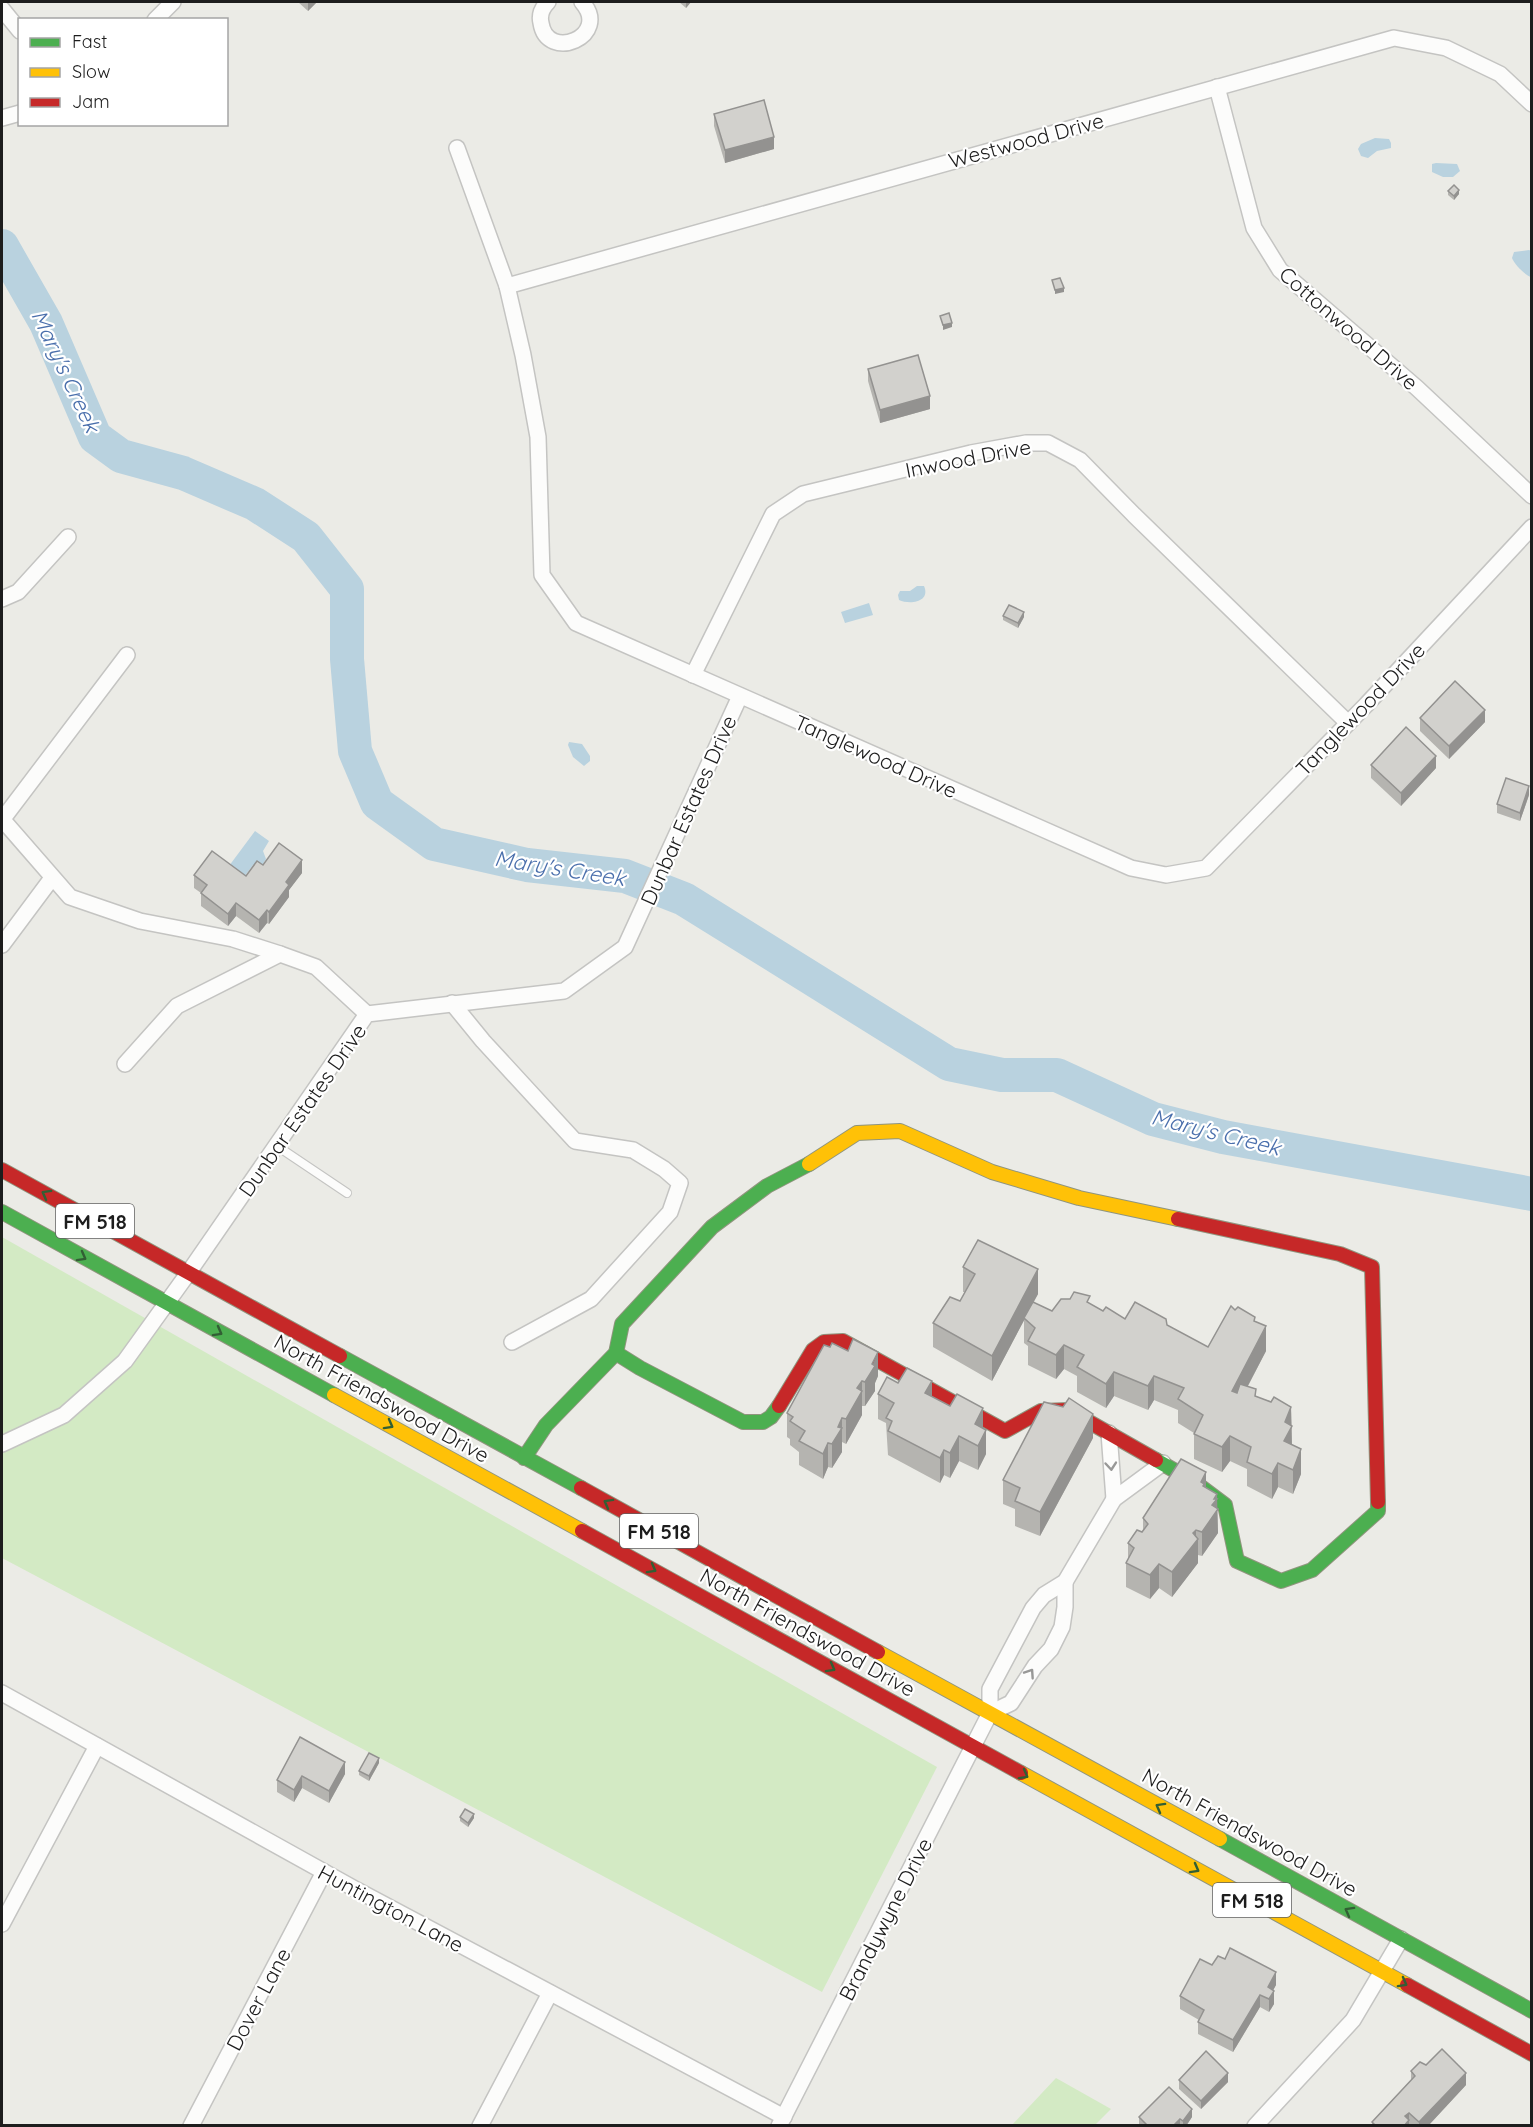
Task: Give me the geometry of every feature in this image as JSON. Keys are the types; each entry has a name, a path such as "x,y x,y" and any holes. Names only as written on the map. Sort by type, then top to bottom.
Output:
{"main road":[{"path":"524,1458 546,1425 616,1353 622,1324 712,1227 767,1186 810,1164 857,1133 900,1131 992,1172 1079,1198 1340,1254 1372,1267 1378,1511 1312,1570 1281,1581 1237,1561 1226,1505 1193,1481 1068,1410 1049,1408 1032,1414 1005,1431 843,1341 829,1340 816,1345 776,1412 767,1421 756,1424 743,1422 616,1353"},
{"name":"North Friendswood Drive","path":"2,1170 1532,2011"},
{"name":"North Friendswood Drive","path":"2,1212 1532,2054"}],"street":[{"path":"158,18 173,2"},
{"path":"548,2 541,12 542,28 552,40 568,43 576,40 587,29 589,14 582,2"},
{"path":"2,9 18,29"},
{"name":"Westwood Drive","path":"507,286 1394,38 1446,48 1500,74 1532,104"},
{"name":"Cottonwood Drive","path":"1217,87 1254,228 1280,270 1417,388 1532,496"},
{"path":"2,118 18,114"},
{"name":"Tanglewood Drive","path":"457,148 507,286 538,437 542,575 576,623 1131,868 1166,875 1206,868 1348,723 1532,527"},
{"name":"Inwood Drive","path":"693,675 773,514 803,494 971,453 1026,443 1048,443 1080,460 1348,723"},
{"path":"2,599 18,591 68,537"},
{"path":"127,655 2,820 70,897 140,921 233,939 316,967 367,1014"},
{"name":"Dunbar Estates Drive","path":"2,1444 64,1415 125,1361 367,1014 564,991 625,947 740,696"},
{"path":"2,945 52,878"},
{"path":"124,1064 177,1006 280,954"},
{"path":"452,1003 483,1041 575,1141 633,1150 664,1169 680,1183 670,1212 591,1299 513,1342"},
{"path":"1109,1433 1114,1499"},
{"path":"1065,1582 1062,1627 1051,1649 1035,1666 1011,1703 990,1713 990,1689 1033,1608 1044,1595 1065,1582 1114,1499 1163,1463"},
{"name":"Huntington Lane","path":"2,1693 324,1872 782,2121"},
{"name":"Brandywyne Drive","path":"782,2121 990,1713"},
{"path":"2,1924 97,1746"},
{"name":"Dover Lane","path":"191,2126 324,1872"},
{"path":"1255,2126 1353,2020 1401,1939"},
{"path":"480,2126 549,1993"}],"lane":[{"path":"277,1146 347,1193"}],"green space":[{"path":"2,1237 937,1767 822,1992 2,1558"},
{"path":"1056,2078 1111,2109 1095,2125 1012,2125"}],"water":[{"path":"1375,138 1389,139 1391,148 1377,151 1368,158 1361,156 1358,149 1361,144"},
{"path":"1432,164 1457,164 1460,171 1453,177 1443,177 1432,172"},
{"path":"1531,251 1531,277 1520,269 1512,258 1514,252"},
{"path":"917,586 924,586 925,596 922,599 914,602 899,600 900,591 910,591"},
{"path":"869,603 873,615 845,623 841,612"},
{"path":"569,742 582,744 590,756 590,761 584,766 573,757"},
{"path":"255,831 269,841 263,851 266,859 263,864 253,865 244,877 229,866"}],"building":[{"path":"764,100 774,137 725,150 714,114"},
{"path":"1454,185 1459,190 1454,196 1448,191"},
{"path":"1060,278 1064,288 1055,290 1052,280"},
{"path":"949,313 952,323 943,325 940,316"},
{"path":"918,355 930,396 880,410 868,369"},
{"path":"1009,605 1024,612 1018,623 1003,616"},
{"path":"1455,681 1485,710 1449,746 1420,718"},
{"path":"1406,727 1436,756 1401,793 1371,765"},
{"path":"1506,778 1529,786 1520,813 1497,804"},
{"path":"279,843 302,860 286,882 289,885 269,912 267,910 259,920 236,903 228,914 201,893 207,885 194,875 212,851 246,876 257,861 263,865"},
{"path":"978,1240 1038,1269 992,1356 933,1323 950,1297 960,1301 975,1274 963,1267"},
{"path":"1074,1292 1090,1296 1087,1302 1103,1311 1106,1307 1125,1319 1135,1302 1166,1319 1167,1325 1208,1347 1231,1306 1235,1310 1238,1307 1255,1317 1254,1321 1266,1326 1232,1391 1237,1393 1240,1384 1256,1389 1255,1396 1271,1402 1274,1397 1291,1407 1285,1422 1292,1426 1284,1441 1301,1449 1293,1470 1278,1463 1272,1474 1247,1462 1251,1447 1230,1436 1222,1447 1194,1434 1203,1415 1178,1399 1184,1388 1154,1376 1148,1386 1114,1372 1106,1384 1077,1367 1084,1355 1064,1345 1056,1355 1028,1341 1035,1328 1024,1318 1033,1302 1052,1311 1061,1299 1070,1299"},
{"path":"853,1339 878,1352 872,1364 875,1366 865,1382 862,1381 857,1388 862,1391 846,1419 842,1418 838,1427 842,1428 832,1444 828,1443 823,1454 799,1441 805,1431 790,1421 793,1417 787,1413 824,1345 830,1347 832,1343 848,1351"},
{"path":"907,1368 932,1381 925,1393 950,1406 957,1394 983,1408 975,1424 986,1430 978,1446 959,1436 950,1453 944,1450 940,1458 888,1431 892,1421 886,1418 894,1403 878,1394 887,1377 898,1383"},
{"path":"1069,1398 1093,1414 1040,1512 1015,1501 1020,1488 1003,1480 1044,1402 1063,1407"},
{"path":"1181,1459 1206,1472 1201,1482 1203,1486 1217,1494 1214,1499 1217,1499 1212,1505 1218,1509 1202,1532 1196,1530 1193,1533 1198,1539 1172,1572 1159,1564 1150,1575 1126,1563 1134,1548 1128,1543 1137,1530 1142,1532 1148,1524 1143,1518"},
{"path":"300,1737 345,1762 329,1791 302,1776 294,1790 277,1780"},
{"path":"369,1753 379,1758 369,1776 359,1771"},
{"path":"465,1809 474,1814 468,1823 460,1817"},
{"path":"1230,1948 1276,1972 1268,1987 1274,1991 1269,1999 1260,1995 1233,2040 1198,2022 1204,2010 1180,1996 1200,1959 1212,1965 1218,1956 1225,1959"},
{"path":"1442,2049 1466,2073 1419,2122 1409,2113 1405,2116 1409,2120 1404,2126 1376,2126 1372,2122 1415,2076 1411,2071 1420,2062 1426,2065"},
{"path":"1206,2051 1228,2073 1201,2101 1179,2080"},
{"path":"1169,2087 1192,2109 1183,2121 1180,2119 1173,2126 1148,2126 1139,2117"}],"waterway":[{"name":"Mary's Creek","path":"2,246 46,323 95,437 121,456 183,473 255,504 306,537 347,589 347,659 355,751 377,803 434,844 527,865 625,876 684,899 949,1064 1002,1075 1057,1075 1153,1119 1223,1137 1532,1194"}],"traffic: fast":[{"path":"524,1458 546,1425 616,1353 622,1324 712,1227 767,1186 809,1164"},
{"path":"2,1212 334,1395"},
{"path":"616,1353 743,1422 763,1422 771,1417 779,1406"},
{"path":"340,1356 581,1488"},
{"path":"1156,1460 1193,1481 1225,1505 1237,1561 1281,1581 1312,1570 1378,1511 1378,1502"},
{"path":"1220,1839 1532,2011"}],"traffic: slow":[{"path":"809,1164 857,1133 900,1131 992,1172 1079,1198 1178,1219"},
{"path":"334,1395 582,1531"},
{"path":"878,1652 1220,1839"},
{"path":"1021,1773 1407,1985"}],"traffic: jam":[{"path":"2,1170 340,1356"},
{"path":"1178,1219 1340,1254 1372,1267 1378,1502"},
{"path":"779,1406 813,1350 824,1342 843,1341 1005,1431 1041,1411 1068,1410 1156,1460"},
{"path":"581,1488 878,1652"},
{"path":"582,1531 1021,1773"},
{"path":"1407,1985 1532,2054"}]}
